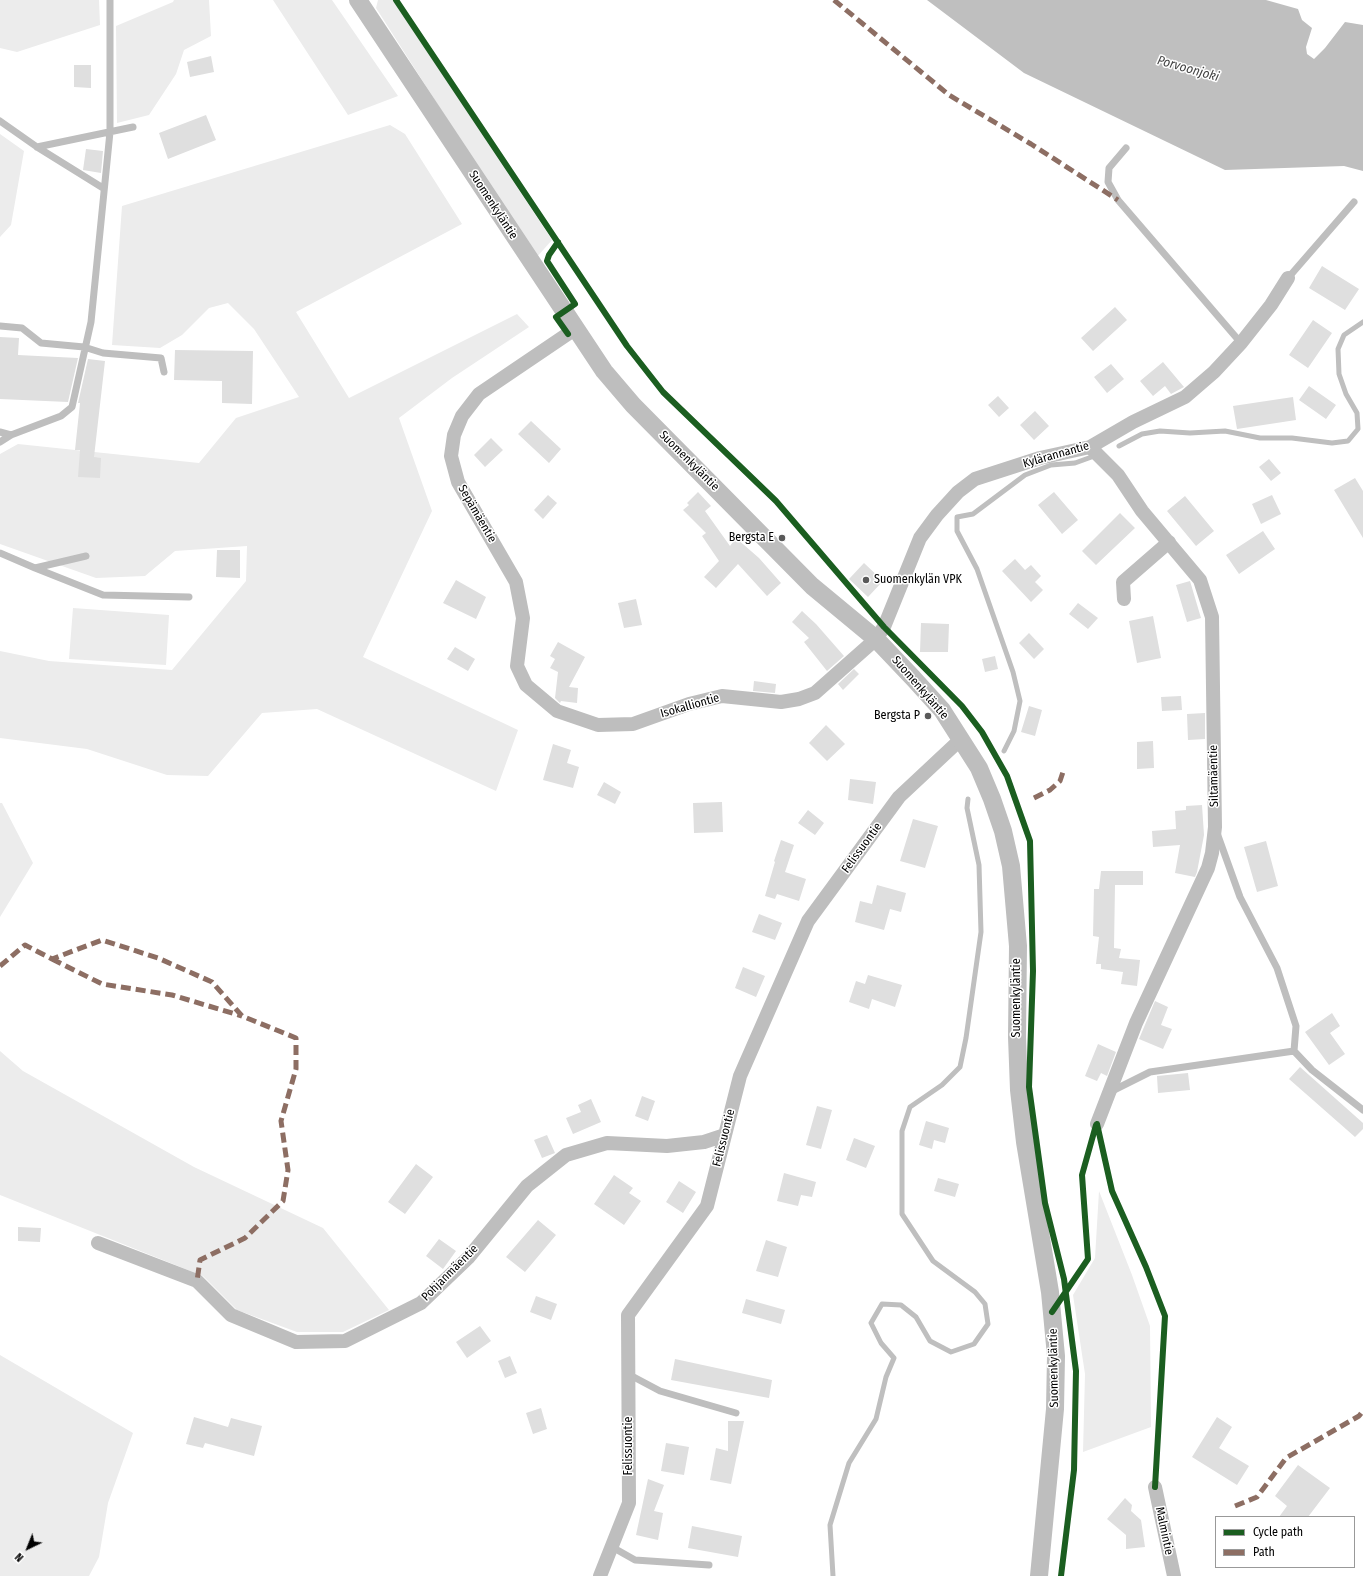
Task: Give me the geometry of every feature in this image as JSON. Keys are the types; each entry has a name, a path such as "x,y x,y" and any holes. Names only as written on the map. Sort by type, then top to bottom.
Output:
{"street":[{"name":"Suomenkyläntie","path":"358,0 575,330 604,371 633,405 812,586 876,639 942,710 979,768 992,799 1011,866 1016,906 1018,946 1018,1090 1025,1142 1050,1292 1056,1356 1055,1409 1039,1576"},
{"name":"Kylärannantie","path":"876,639 884,627 920,538 937,515 958,492 975,479 1040,458 1090,446 1134,422 1186,397 1214,372 1241,343 1271,305 1288,278"},
{"name":"Sepämäentie","path":"557,711 526,685 517,666 523,618 516,582 458,482 451,456 454,435 462,416 479,394 575,330"},
{"name":"Siltamäentie","path":"1090,446 1118,475 1142,511 1200,580 1212,617 1216,827 1208,868 1136,1023 1097,1124"},
{"path":"1124,600 1123,582 1169,542"},
{"name":"Isokalliontie","path":"557,711 598,725 633,724 689,704 722,696 781,702 799,699 815,693 876,639"},
{"name":"Felissuontie","path":"600,1576 629,1503 628,1315 707,1206 740,1076 808,921 899,797 961,739"},
{"name":"Pohjanmäentie","path":"98,1243 197,1281 231,1315 296,1342 346,1341 421,1303 468,1258 527,1186 566,1155 607,1143 667,1146 704,1142 725,1135"},
{"name":"Malmintie","path":"1155,1487 1174,1576"}],"lane":[{"path":"0,442 11,435 62,416 72,407 84,347 91,322 103,188 110,132 110,0"},
{"path":"0,121 37,147 103,188"},
{"path":"37,147 133,127"},
{"path":"1126,148 1109,168 1108,182 1118,200 1241,343"},
{"path":"1288,278 1354,202"},
{"path":"0,326 22,328 41,343 84,347 103,353 161,358 164,372"},
{"path":"0,432 11,435"},
{"path":"0,554 103,595 190,597"},
{"path":"35,568 86,556"},
{"path":"1216,827 1240,897 1277,968 1296,1026 1294,1050 1312,1070 1363,1110"},
{"path":"1110,1092 1150,1072 1294,1050"},
{"path":"628,1374 660,1391 736,1413"},
{"path":"612,1547 635,1560 709,1565"}],"shaded area":[{"path":"0,0 99,0 100,25 17,52 0,48"},
{"path":"174,0 209,0 211,36 184,50 176,74 149,115 117,123 116,26 173,2"},
{"path":"273,0 332,0 398,96 348,115"},
{"path":"378,0 393,0 552,240 536,258 376,8"},
{"path":"390,125 405,134 462,224 296,312 349,398 517,314 529,327 452,378 399,418 432,511 363,657 518,730 496,791 317,709 262,713 208,776 167,775 87,749 0,738 0,651 49,661 172,670 246,581 247,546 175,551 145,576 96,578 0,544 0,454 18,444 199,463 236,418 299,397 254,329 228,303 209,308 182,335 160,348 112,345 122,206"},
{"path":"0,134 24,151 11,225 0,237"},
{"path":"73,608 169,615 166,665 69,659"},
{"path":"0,803 2,803 33,863 0,917"},
{"path":"0,1051 23,1071 194,1167 323,1228 389,1310 343,1332 297,1332 237,1310 203,1276 0,1195"},
{"path":"1099,1191 1150,1326 1151,1427 1083,1452 1085,1374 1073,1295 1095,1258"},
{"path":"0,1355 133,1433 108,1503 99,1557 89,1576 0,1576"}],"water":[{"name":"Porvoonjoki","path":"927,0 1266,0 1298,9 1302,20 1312,28 1306,47 1307,54 1314,59 1325,48 1345,22 1363,25 1363,171 1344,166 1225,170 1024,73"}],"building":[{"path":"211,56 214,72 190,77 187,62"},
{"path":"74,65 91,65 91,88 74,87"},
{"path":"206,115 216,140 168,159 159,133"},
{"path":"86,149 103,151 101,173 83,170"},
{"path":"1322,266 1359,289 1345,310 1309,288"},
{"path":"1115,307 1127,320 1093,351 1081,338"},
{"path":"1313,320 1332,333 1308,368 1289,355"},
{"path":"0,337 19,338 18,355 78,358 68,402 0,399"},
{"path":"175,350 253,351 252,404 222,403 222,381 174,380"},
{"path":"88,359 105,361 94,457 101,458 100,478 78,477 80,450 75,450 80,403 78,403"},
{"path":"1163,362 1184,387 1171,394 1165,386 1153,396 1140,381"},
{"path":"1111,364 1124,379 1107,393 1094,377"},
{"path":"1309,386 1336,405 1326,419 1299,400"},
{"path":"998,396 1009,408 999,417 988,405"},
{"path":"1293,397 1296,420 1237,429 1233,406"},
{"path":"1035,411 1049,426 1034,440 1020,425"},
{"path":"531,421 561,449 549,463 518,434"},
{"path":"491,438 503,450 485,467 474,455"},
{"path":"1269,459 1281,473 1271,481 1259,467"},
{"path":"1355,478 1363,491 1363,538 1334,490"},
{"path":"698,492 711,506 705,511 730,546 736,538 759,558 781,583 767,596 738,564 716,588 704,577 719,561 702,536 706,533 683,510 689,505 687,503"},
{"path":"1054,492 1078,520 1062,534 1038,505"},
{"path":"548,495 557,503 543,519 534,510"},
{"path":"1272,495 1281,514 1261,524 1252,504"},
{"path":"1185,496 1214,531 1196,546 1167,511"},
{"path":"1120,513 1135,528 1096,565 1082,551"},
{"path":"1263,531 1275,549 1239,574 1226,555"},
{"path":"217,550 240,550 240,578 216,577"},
{"path":"1015,559 1025,570 1031,565 1041,576 1035,582 1043,590 1031,602 1002,571"},
{"name":"Suomenkylän VPK","path":"864,563 883,581 868,597 849,579"},
{"path":"456,580 486,597 476,619 443,603"},
{"path":"1190,581 1201,618 1187,622 1176,585"},
{"path":"636,599 642,625 624,628 618,603"},
{"path":"1078,603 1098,618 1088,629 1069,614"},
{"path":"802,611 816,624 844,656 827,671 804,642 809,638 792,622"},
{"path":"1153,616 1161,658 1137,663 1129,621"},
{"path":"921,623 949,624 948,652 920,652"},
{"path":"1029,633 1044,649 1034,659 1019,643"},
{"path":"558,642 585,657 569,687 578,688 577,703 561,701 560,703 555,698 558,672 550,668 555,659 550,656"},
{"path":"455,647 475,659 468,671 447,659"},
{"path":"995,656 998,669 985,672 982,659"},
{"path":"854,669 859,674 843,690 838,684"},
{"path":"754,681 776,684 775,693 753,691"},
{"path":"1181,696 1182,710 1162,711 1161,697"},
{"path":"1029,706 1042,710 1035,736 1021,732"},
{"path":"1205,713 1205,739 1188,740 1187,714"},
{"path":"826,725 845,744 827,761 809,743"},
{"path":"1153,741 1154,768 1137,769 1137,742"},
{"path":"553,744 571,750 567,763 579,767 573,788 543,780"},
{"path":"850,779 876,782 873,804 848,800"},
{"path":"604,782 621,792 615,804 597,795"},
{"path":"722,802 723,832 694,833 693,803"},
{"path":"1202,805 1204,835 1197,872 1195,877 1175,873 1180,845 1153,847 1152,831 1176,829 1175,811 1186,810 1186,806"},
{"path":"808,810 824,823 815,835 798,823"},
{"path":"913,819 938,826 925,868 900,861"},
{"path":"781,840 794,845 785,872 806,879 799,901 777,894 775,899 765,896"},
{"path":"1266,841 1278,886 1257,892 1244,847"},
{"path":"1101,871 1143,871 1143,885 1115,885 1114,948 1121,949 1119,958 1140,960 1137,986 1121,984 1123,972 1101,969 1101,964 1096,964 1099,937 1093,936 1094,889 1099,889"},
{"path":"877,885 906,893 901,912 890,909 884,930 855,922 860,901 872,904"},
{"path":"759,914 782,923 775,940 752,932"},
{"path":"743,967 765,976 756,997 735,988"},
{"path":"868,975 902,985 895,1007 872,999 869,1009 849,1002 856,981 865,984"},
{"path":"1155,1001 1168,1007 1161,1025 1172,1029 1163,1049 1139,1039"},
{"path":"1332,1013 1340,1026 1330,1033 1345,1054 1329,1065 1305,1032"},
{"path":"1098,1044 1116,1052 1107,1076 1101,1073 1097,1081 1085,1076"},
{"path":"1300,1067 1363,1123 1363,1129 1355,1137 1289,1079"},
{"path":"1188,1073 1190,1090 1158,1093 1157,1076"},
{"path":"642,1096 655,1101 648,1121 635,1116"},
{"path":"591,1099 601,1122 573,1134 566,1118 581,1112 578,1105"},
{"path":"817,1106 832,1110 821,1149 806,1145"},
{"path":"926,1121 949,1128 945,1143 934,1140 932,1149 919,1145"},
{"path":"547,1135 555,1153 542,1158 534,1140"},
{"path":"854,1138 875,1146 866,1168 846,1160"},
{"path":"416,1164 433,1177 405,1214 388,1202"},
{"path":"784,1173 816,1182 812,1197 801,1195 798,1206 777,1201"},
{"path":"614,1175 633,1188 629,1193 641,1201 624,1225 594,1204"},
{"path":"938,1178 959,1184 955,1197 934,1191"},
{"path":"679,1181 696,1192 683,1213 666,1202"},
{"path":"538,1220 556,1235 525,1272 506,1257"},
{"path":"18,1227 41,1228 40,1242 18,1241"},
{"path":"439,1239 456,1251 443,1269 426,1256"},
{"path":"766,1240 787,1247 778,1277 756,1271"},
{"path":"536,1296 557,1304 551,1320 530,1312"},
{"path":"746,1299 785,1310 781,1324 742,1313"},
{"path":"480,1326 491,1341 467,1358 456,1342"},
{"path":"510,1356 517,1373 505,1378 498,1361"},
{"path":"675,1359 772,1380 769,1398 671,1380"},
{"path":"541,1408 547,1429 533,1434 526,1413"},
{"path":"194,1417 228,1427 231,1418 262,1426 254,1456 205,1443 203,1448 186,1444"},
{"path":"1217,1417 1232,1427 1219,1448 1249,1466 1237,1485 1192,1457"},
{"path":"728,1421 744,1421 731,1484 710,1480 716,1448 728,1451"},
{"path":"666,1443 689,1447 684,1475 661,1471"},
{"path":"1298,1465 1330,1488 1309,1516 1280,1516 1287,1506 1275,1496"},
{"path":"648,1479 664,1485 654,1511 663,1513 658,1540 636,1535"},
{"path":"1125,1498 1132,1505 1131,1511 1141,1520 1145,1547 1126,1549 1126,1535 1107,1519"},
{"path":"692,1526 742,1536 738,1557 688,1548"}],"waterway":[{"path":"1119,446 1142,434 1160,431 1190,433 1225,431 1260,438 1292,438 1332,443 1348,441 1358,429 1357,413 1346,394 1339,374 1338,349 1344,335 1363,322"},
{"path":"1004,751 1014,731 1020,701 1013,672 977,569 957,531 957,517 973,514 1025,475 1051,465 1075,463 1097,455"},
{"path":"833,1576 830,1525 849,1463 876,1419 886,1377 894,1358 881,1343 871,1323 882,1304 901,1305 916,1317 930,1341 951,1352 974,1344 988,1324 985,1304 975,1292 933,1261 902,1214 902,1131 910,1107 942,1085 960,1067 966,1038 981,932 979,865 967,808 968,799"}],"marked path":[{"path":"834,0 949,95 1031,144 1118,200"},
{"path":"1034,798 1050,790 1060,781 1064,769"},
{"path":"0,966 25,945 52,959 102,940 158,958 212,982 242,1016 296,1038 296,1069 281,1121 288,1170 283,1201 245,1238 200,1260 197,1281"},
{"path":"52,959 102,984 172,995 242,1016"},
{"path":"1235,1506 1257,1497 1286,1458 1359,1416 1363,1411"}],"cycle path":[{"path":"396,0 627,346 663,392 776,501 884,627 962,706 982,732 1007,776 1030,841 1033,971 1029,1087 1045,1203 1064,1279 1076,1371 1074,1470 1061,1576"},
{"path":"558,242 549,255 547,261 575,304 556,317 568,334"},
{"path":"1097,1124 1112,1191 1146,1267 1165,1316 1155,1487"},
{"path":"1052,1312 1088,1259 1082,1175 1096,1125"}],"place":[{"name":"Bergsta E","path":"782,538"},
{"name":"Suomenkylän VPK","path":"866,580"},
{"name":"Bergsta P","path":"928,716"}]}
